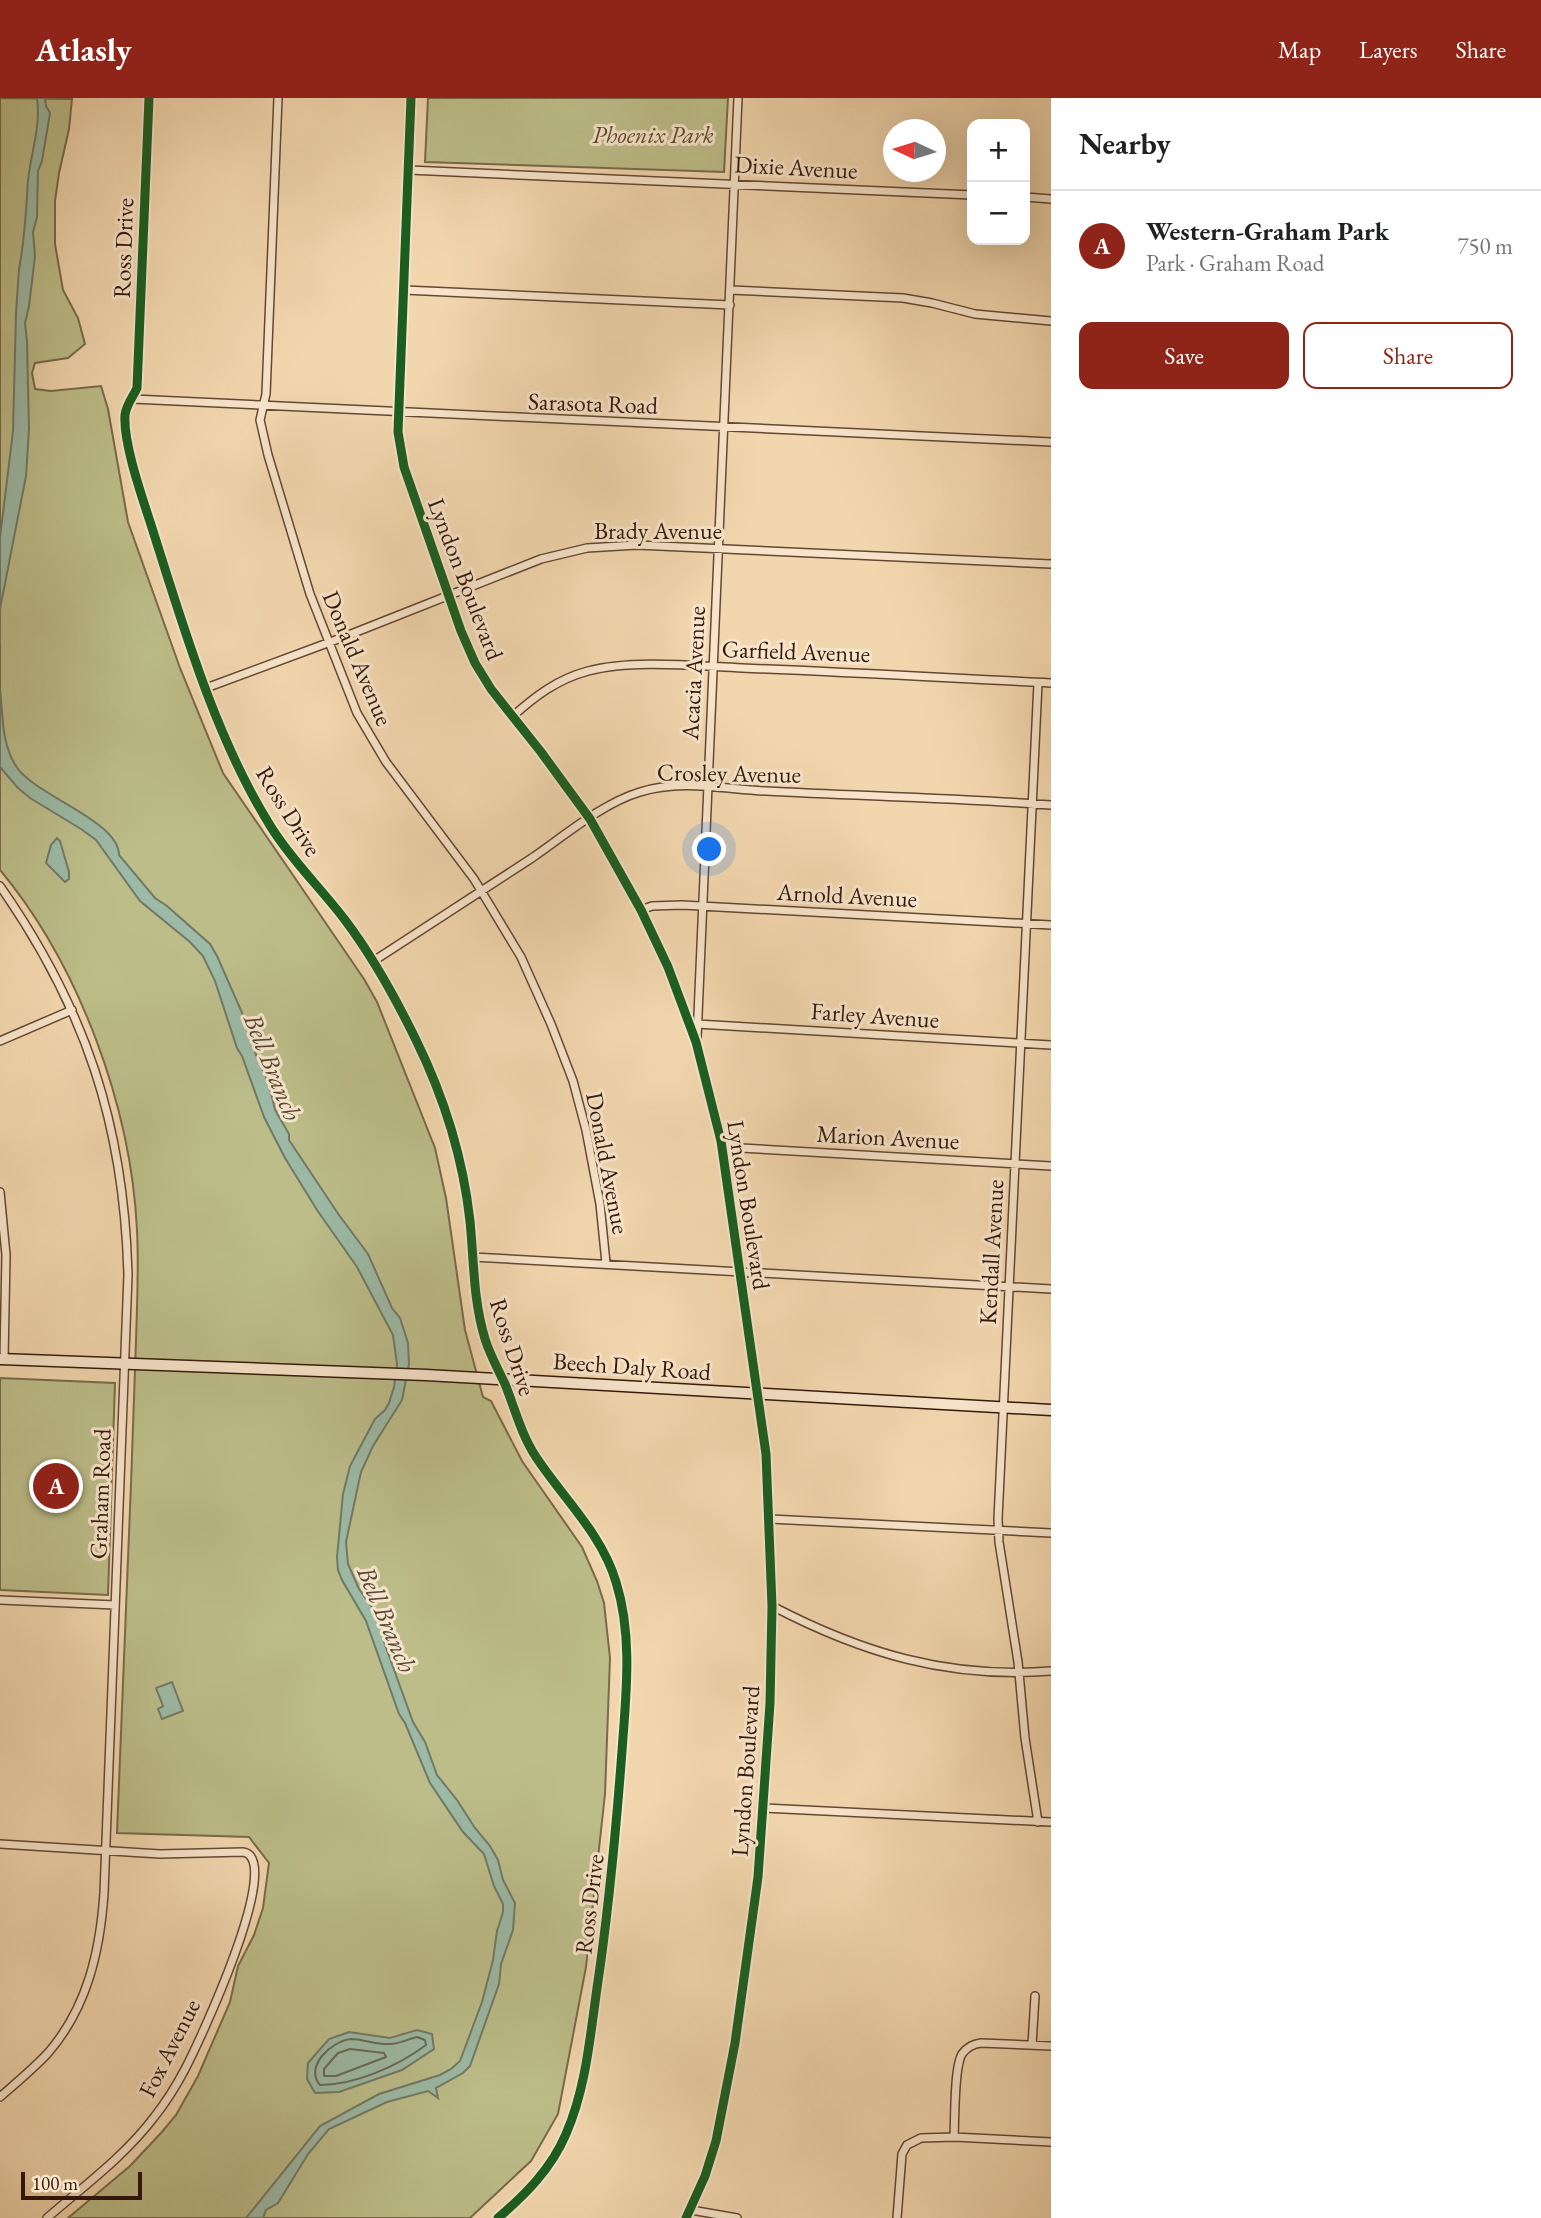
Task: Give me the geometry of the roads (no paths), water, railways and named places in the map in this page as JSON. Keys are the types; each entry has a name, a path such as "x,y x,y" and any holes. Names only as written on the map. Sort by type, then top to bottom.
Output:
{"main road":[{"name":"Beech Daly Road","path":"2,1359 503,1379 1051,1410"}],"street":[{"name":"Ross Drive","path":"149,98 137,388 127,407 126,424 145,506 206,688 239,766 270,825 346,922 372,962 417,1042 433,1078 463,1173 475,1301 492,1362 503,1379 521,1430 534,1453 594,1535 609,1563 621,1601 625,1627 625,1700 614,1865 588,2055 579,2097 566,2135 552,2161 537,2181 498,2218"},
{"name":"Donald Avenue","path":"278,98 266,394 260,421 268,455 301,566 357,713 375,747 481,891 531,978 551,1024 586,1130 596,1181 606,1263"},
{"name":"Lyndon Boulevard","path":"411,98 399,411 399,443 404,467 475,663 491,689 541,751 590,819 641,910 668,967 696,1042 722,1150 766,1454 772,1606 770,1703 764,1808 751,1936 735,2043 716,2141 705,2176 686,2218"},
{"path":"738,98 731,290 903,299 975,314 1051,320"},
{"name":"Dixie Avenue","path":"409,170 967,195"},
{"path":"1030,197 1051,198"},
{"path":"404,290 730,305"},
{"name":"Acacia Avenue","path":"696,1042 731,290"},
{"name":"Sarasota Road","path":"133,399 1051,442"},
{"name":"Brady Avenue","path":"206,688 541,559 587,548 637,545 1051,564"},
{"name":"Garfield Avenue","path":"512,717 553,684 591,670 631,665 1051,683"},
{"name":"Kendall Avenue","path":"1038,682 998,1479 999,1530 1038,1822"},
{"name":"Crosley Avenue","path":"372,962 613,804 641,791 672,786 706,786 1051,805"},
{"name":"Graham Road","path":"0,886 41,947 88,1049 103,1095 120,1173 128,1275 106,1849 100,1939 90,1979 65,2032 33,2068 0,2097"},
{"name":"Arnold Avenue","path":"641,910 661,905 702,906 1051,925"},
{"path":"0,1041 72,1010"},
{"name":"Farley Avenue","path":"697,1024 1051,1045"},
{"name":"Marion Avenue","path":"722,1150 741,1148 1051,1166"},
{"path":"0,1192 6,1236 2,1359"},
{"path":"472,1257 1051,1289"},
{"path":"770,1519 1051,1533"},
{"path":"0,1600 115,1605"},
{"path":"772,1606 829,1635 893,1657 954,1669 1019,1673 1051,1671"},
{"path":"764,1808 1051,1822"},
{"path":"0,1844 106,1849"},
{"name":"Fox Avenue","path":"47,2218 123,2152 154,2118 177,2083 192,2055 241,1939 253,1894 252,1856 243,1852 160,1854 106,1849"},
{"path":"1032,2045 1035,1996"},
{"path":"954,2137 958,2064 964,2051 981,2043 1051,2046"},
{"path":"897,2218 900,2160 904,2149 911,2142 920,2138 954,2137 1051,2142"},
{"path":"691,2210 737,2218"}],"water":[{"path":"37,98 45,98 50,113 38,171 37,217 33,232 35,256 25,323 29,429 26,476 0,609 0,538 13,431 19,269 28,180 37,129"},
{"name":"Bell Branch","path":"0,688 5,738 11,757 25,777 105,830 115,842 119,855 155,898 210,944 247,1024 256,1055 269,1084 275,1110 289,1134 289,1140 368,1254 392,1308 400,1318 408,1343 409,1364 402,1400 373,1446 361,1472 346,1542 348,1564 359,1589 383,1629 388,1627 393,1636 384,1642 413,1722 425,1742 437,1775 490,1846 515,1903 513,1930 501,1964 499,1984 470,2066 436,2088 438,2098 428,2091 387,2102 329,2129 308,2154 278,2203 266,2210 263,2218 246,2218 320,2126 379,2094 440,2075 460,2061 482,2002 503,1904 484,1854 463,1832 430,1783 399,1714 366,1621 338,1570 343,1494 350,1466 375,1419 389,1403 394,1387 397,1364 393,1335 357,1267 317,1210 264,1117 215,981 203,956 140,901 96,840 30,798 0,767"},
{"path":"57,838 69,872 69,879 65,882 46,863 51,845"},
{"path":"172,1682 183,1711 162,1719 158,1709 163,1706 156,1688"},
{"path":"417,2030 432,2034 434,2049 402,2070 339,2092 315,2093 307,2079 308,2063 329,2039 349,2032 390,2038"}],"place":[{"name":"Western-Graham Park","path":"56,1486"}],"park label":[{"name":"Phoenix Park","path":"653,134"}]}
